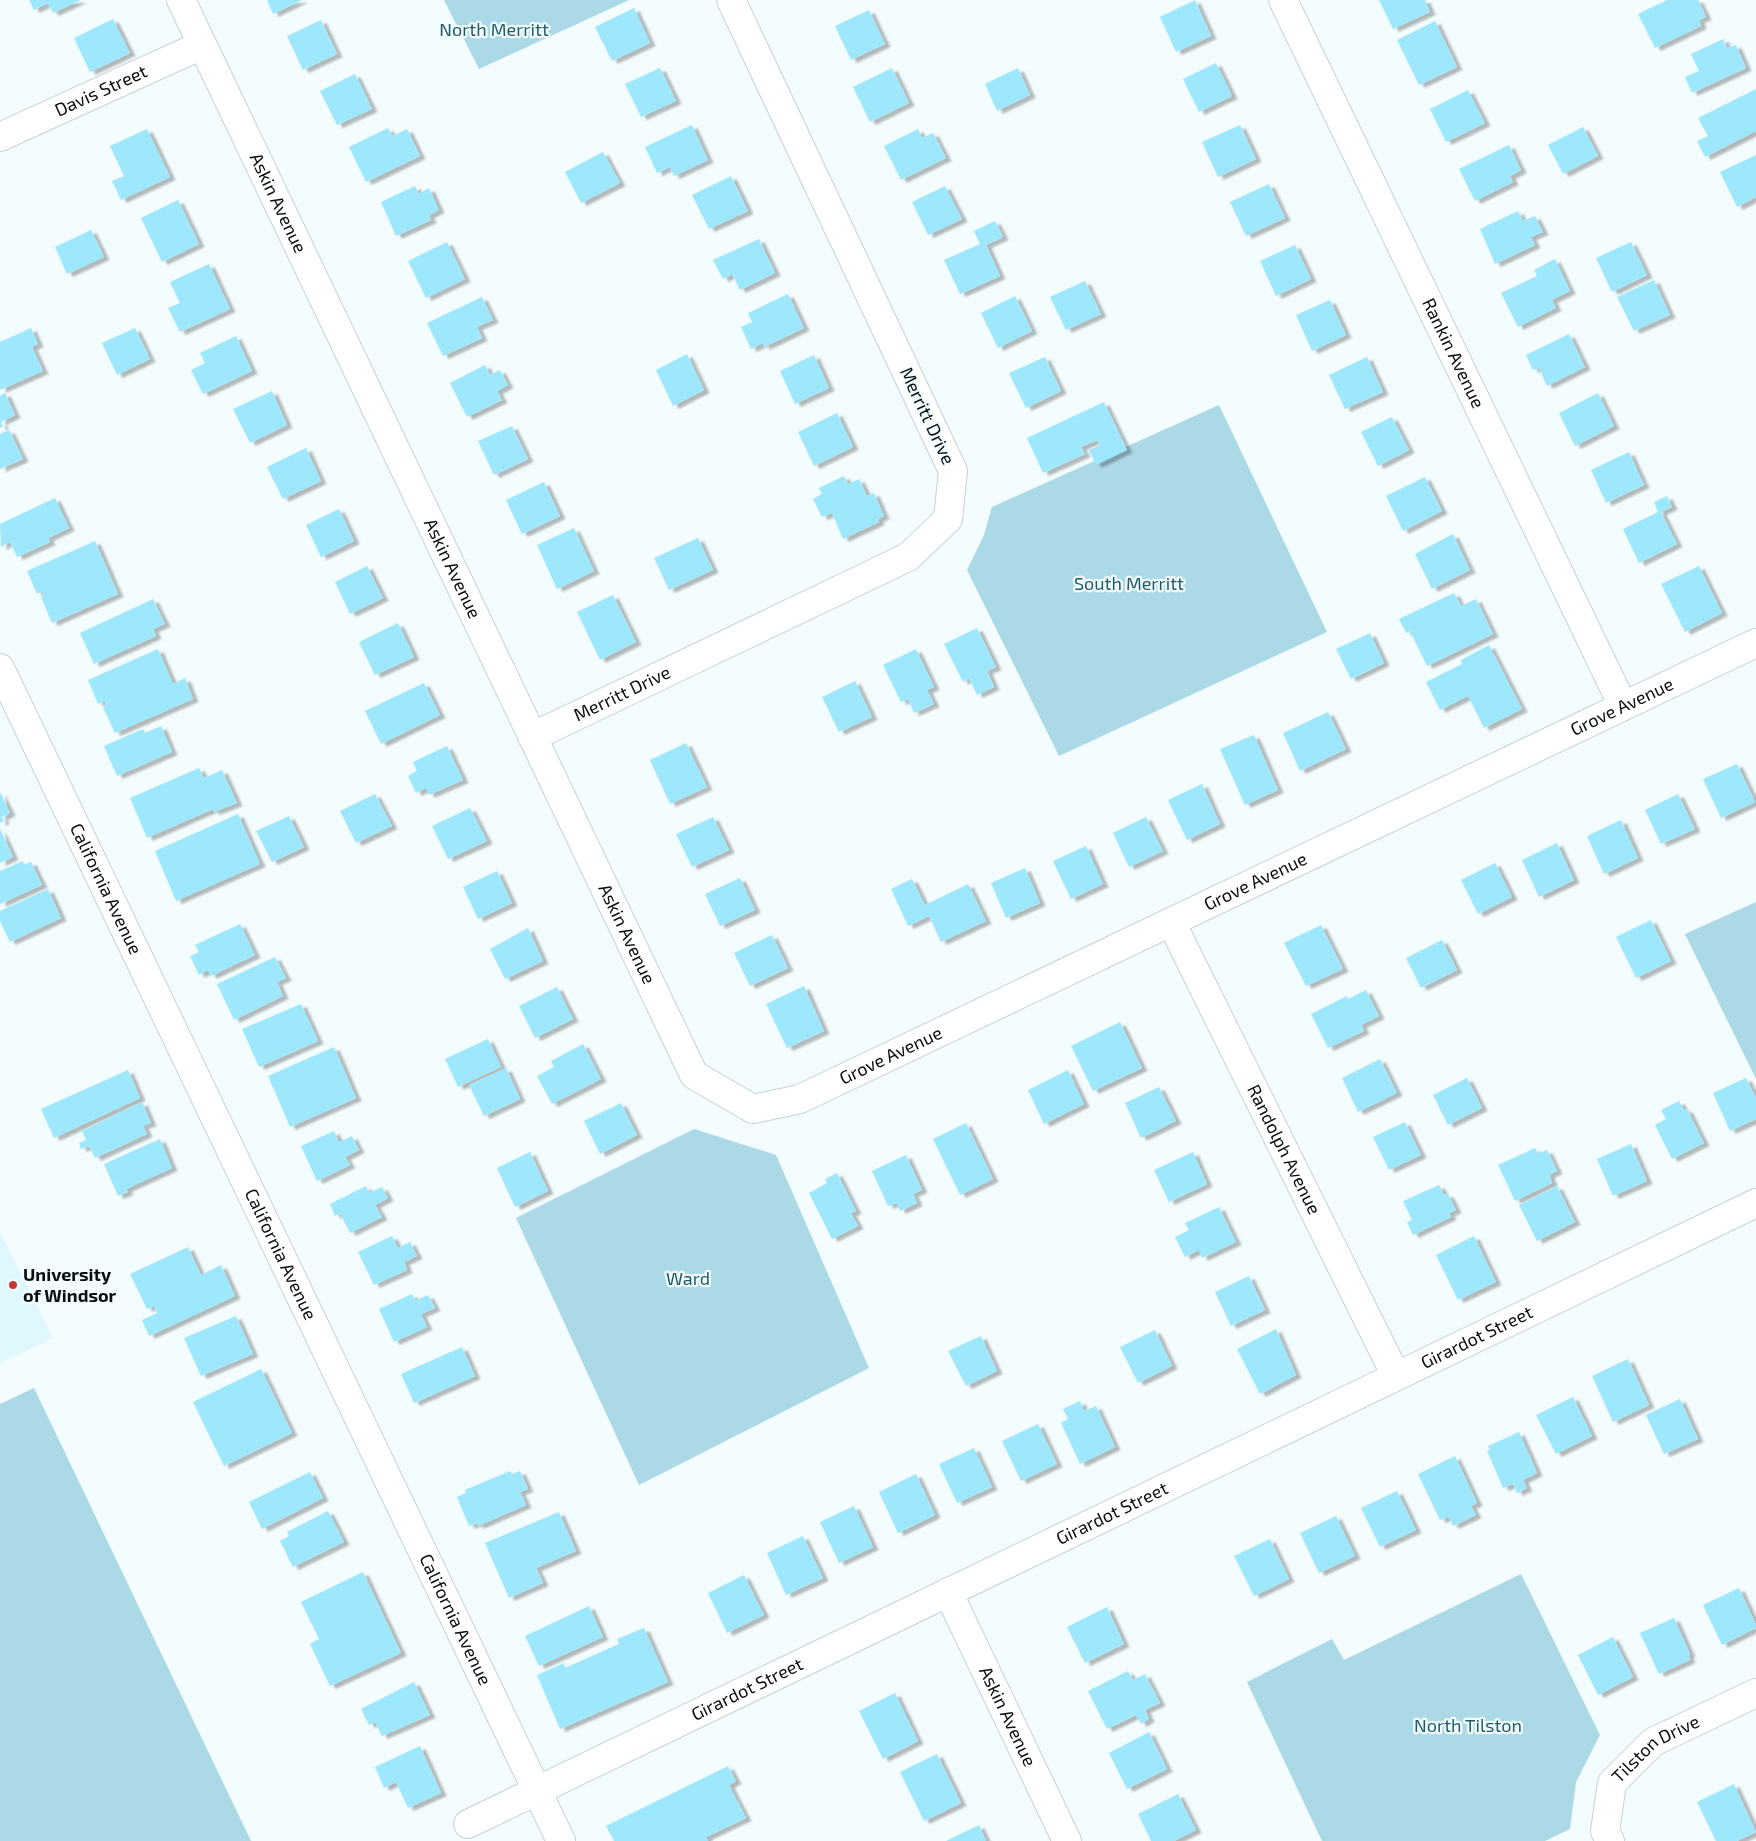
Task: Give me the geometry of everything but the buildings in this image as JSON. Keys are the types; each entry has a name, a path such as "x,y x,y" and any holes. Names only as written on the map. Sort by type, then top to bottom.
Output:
{"street":[{"name":"Askin Avenue","path":"181,0 694,1075 753,1109"},
{"name":"Merritt Drive","path":"532,737 908,557 948,519 953,471 731,0"},
{"name":"Rankin Avenue","path":"1283,0 1623,706"},
{"name":"Davis Street","path":"0,137 202,45"},
{"name":"Grove Avenue","path":"753,1109 800,1099 1756,643"},
{"name":"California Avenue","path":"0,668 561,1841"},
{"name":"Randolph Avenue","path":"1171,922 1396,1376"},
{"name":"Girardot Street","path":"468,1824 1756,1203"},
{"name":"Askin Avenue","path":"948,1592 1066,1841"},
{"name":"Tilston Drive","path":"1610,1841 1605,1831 1612,1783 1653,1742 1756,1693"}],"shaded area":[{"name":"University of Windsor","path":"0,1232 53,1338 0,1363"}],"green space":[{"name":"North Merritt","path":"444,0 629,0 479,69"},
{"name":"South Merritt","path":"1219,405 1327,632 1059,756 967,570 984,535 992,507"},
{"path":"1756,902 1756,1079 1685,934"},
{"name":"Ward","path":"694,1129 776,1155 869,1368 639,1485 516,1218"},
{"path":"34,1388 251,1841 0,1841 0,1404"},
{"name":"North Tilston","path":"1521,1574 1600,1735 1576,1782 1570,1829 1545,1841 1322,1841 1247,1682 1332,1639 1344,1660"}],"place":[{"name":"University of Windsor","path":"13,1285"}]}
